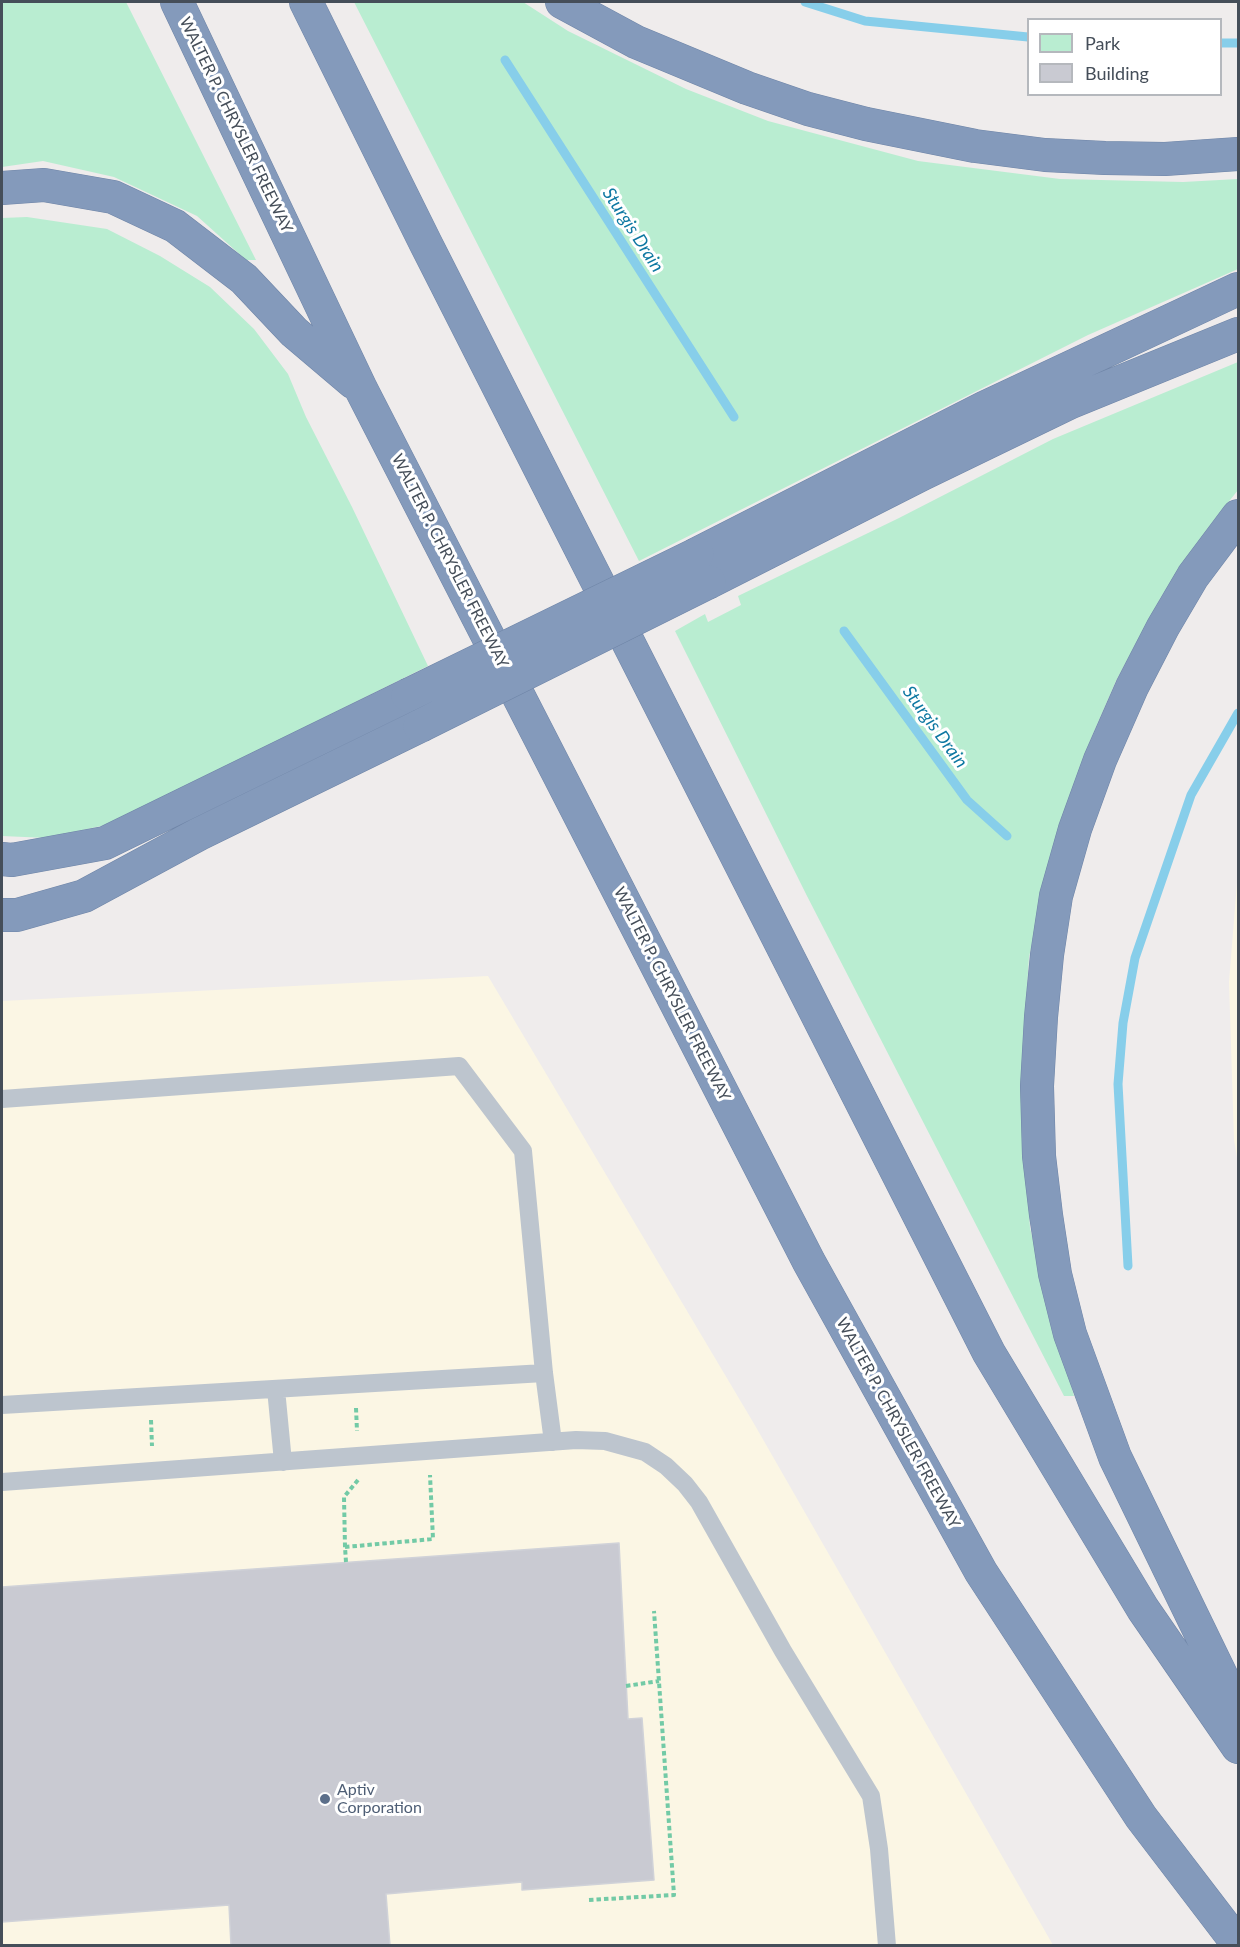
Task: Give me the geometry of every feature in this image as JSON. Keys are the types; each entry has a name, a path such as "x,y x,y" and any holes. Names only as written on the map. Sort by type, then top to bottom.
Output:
{"highway":[{"name":"WALTER P. CHRYSLER FREEWAY","path":"177,2 362,389 809,1262 981,1572 1140,1817 1239,1944"},
{"path":"306,2 988,1353 1143,1609 1239,1748"},
{"path":"562,2 636,42 747,88 808,109 866,124 975,146 1045,154 1165,159 1239,154"},
{"path":"2,188 44,185 112,197 176,226 244,279 294,332 362,389"},
{"path":"2,915 17,915 84,896 199,834 420,726 984,408 1189,311 1239,290"},
{"path":"2,859 12,860 105,843 408,695 922,474 1071,402 1239,334"},
{"path":"1239,516 1193,576 1158,637 1132,687 1100,760 1075,829 1056,896 1047,955 1037,1086 1039,1156 1046,1215 1055,1274 1070,1334 1090,1395 1115,1457 1239,1710"}],"lane":[{"path":"2,1100 459,1066 524,1151 544,1373 553,1442"},
{"path":"2,1405 544,1373"},
{"path":"276,1389 283,1462"},
{"path":"2,1482 553,1442 605,1441 645,1452 666,1466 685,1484 699,1502 783,1651 871,1796 879,1848 887,1946"}],"path":[{"path":"345,1547 433,1539 430,1472"},
{"path":"346,1562 344,1497 360,1478"},
{"path":"590,1900 674,1895 654,1611"},
{"path":"626,1686 659,1681"}],"shaded area":[{"path":"1238,870 1238,1163 1234,1140 1229,982"},
{"path":"488,976 753,1422 1053,1945 2,1946 2,1001"}],"green space":[{"path":"2,2 126,2 256,260 246,260 197,216 114,177 43,161 2,167"},
{"path":"354,2 523,2 568,31 686,89 768,121 918,161 1060,179 1183,182 1238,179 1238,269 1088,335 639,561"},
{"path":"27,217 107,229 160,256 210,287 254,329 288,374 306,417 428,666 110,824 47,838 2,836 2,218"},
{"path":"1238,362 1238,490 1208,528 1161,597 1116,681 1090,741 1066,811 1047,877 1029,957 1021,1085 1030,1228 1074,1396 1064,1396 807,896 675,631 705,614 708,622 741,605 738,596 899,518 1053,439"}],"building":[{"name":"Aptiv Corporation","path":"619,1543 628,1719 642,1718 654,1880 522,1890 522,1882 386,1894 390,1946 231,1946 229,1905 2,1922 2,1587"}],"waterway":[{"path":"805,2 865,21 1027,37"},
{"path":"1222,43 1238,43"},
{"name":"Sturgis Drain","path":"505,60 734,417"},
{"name":"Sturgis Drain","path":"844,631 967,800 1007,836"},
{"path":"1128,1266 1118,1084 1123,1023 1135,958 1191,795 1238,713"}],"place":[{"name":"Aptiv Corporation","path":"325,1799"}]}
